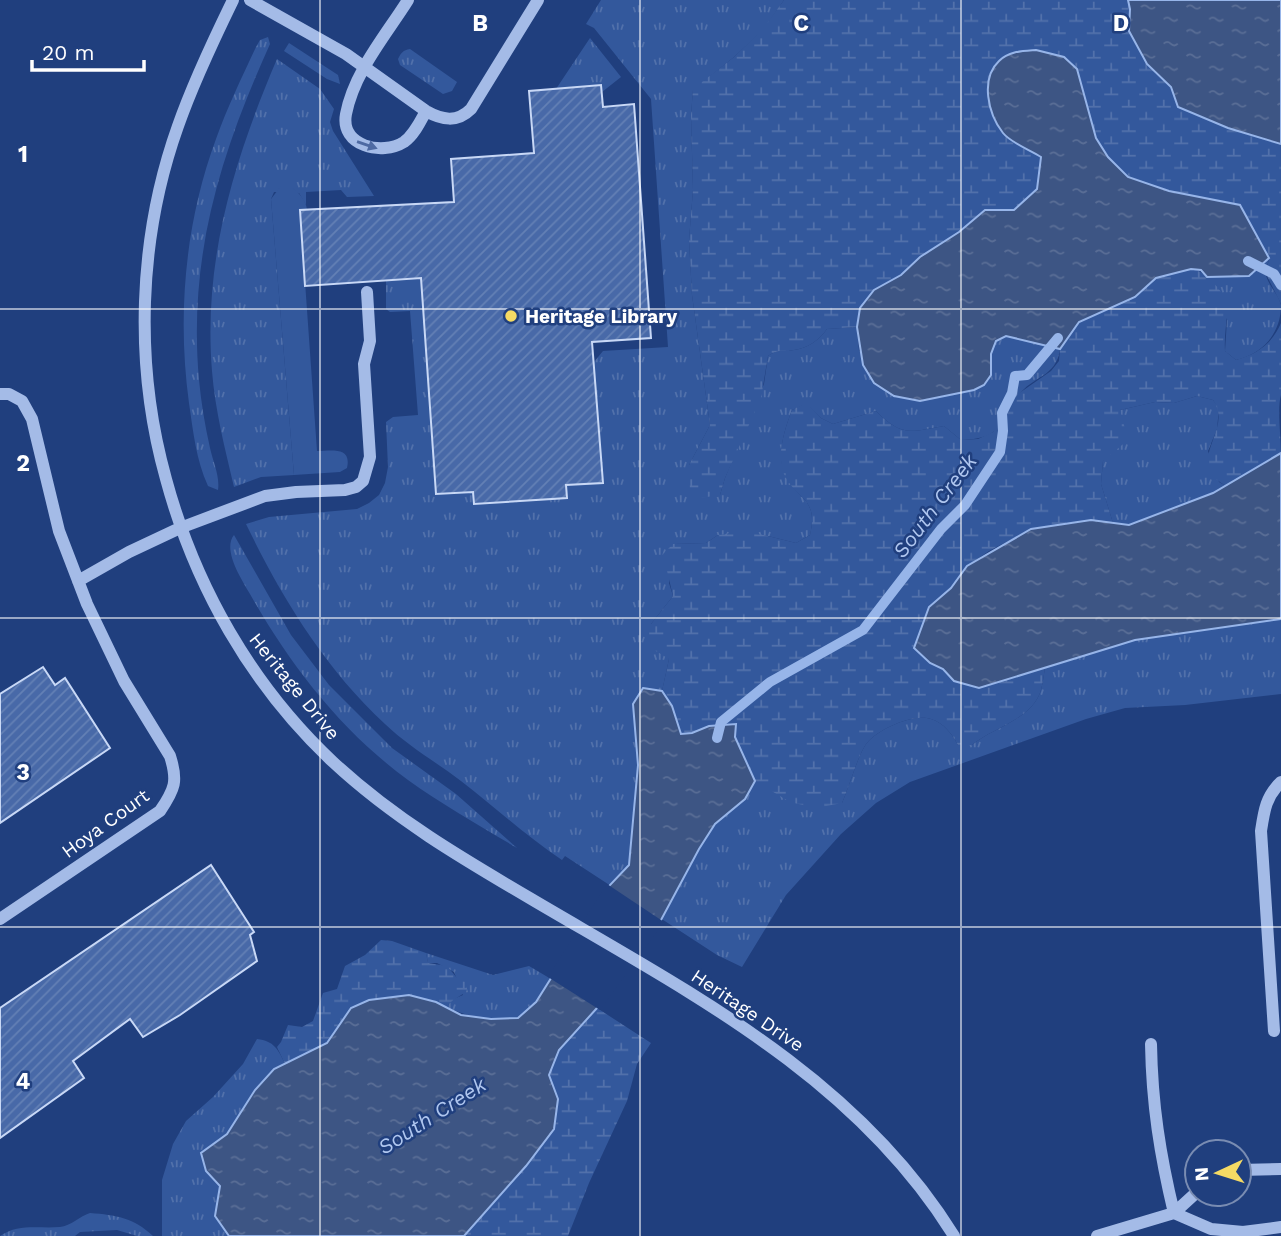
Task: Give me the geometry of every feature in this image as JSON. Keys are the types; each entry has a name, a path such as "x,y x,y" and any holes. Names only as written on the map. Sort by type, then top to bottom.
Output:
{"street":[{"name":"Heritage Drive","path":"233,0 195,82 176,131 162,182 145,285 144,331 150,402 158,450 180,528 209,595 232,639 291,719 382,804 458,857 738,1023 826,1088 889,1151 954,1236"},
{"path":"250,0 346,54 426,111 438,118 449,120 465,116 471,109 538,0"},
{"path":"408,0 365,68 346,115 345,125 357,142 376,149 399,145 414,132 426,111"},
{"path":"78,581 129,552 180,528 265,496 345,490 356,487 363,481 370,457 364,364 370,341 367,292"},
{"name":"Hoya Court","path":"0,394 9,394 22,401 32,418 59,531 78,581 109,655 170,756 176,774 172,793 160,811 0,919"},
{"path":"1274,1031 1261,831 1265,803 1281,782"},
{"path":"1150,1044 1160,1157 1174,1213"},
{"path":"1253,1170 1281,1169"},
{"path":"1097,1236 1174,1213 1183,1205"},
{"path":"1174,1213 1211,1229 1243,1231 1281,1227"}],"green space":[{"path":"601,0 784,0 763,30 693,90 693,190 689,240 692,295 710,425 689,465 720,495 764,384 768,356 778,351 799,349 808,345 827,329 857,327 859,351 961,391 974,390 991,375 991,354 996,341 1006,336 1060,349 1054,366 1024,389 997,428 982,437 961,440 944,426 914,431 900,429 876,411 833,424 821,418 806,404 792,410 782,442 782,467 790,483 809,506 812,523 810,535 796,543 764,535 718,535 706,543 674,544 669,583 673,596 651,624 669,659 662,691 688,734 709,726 736,724 842,803 867,743 879,732 897,723 915,718 931,719 947,729 958,745 972,745 1029,709 1041,690 1045,667 1135,640 1281,619 1281,694 1185,705 1125,708 1086,719 910,782 876,803 841,834 786,895 742,967 717,955 565,856 562,860 394,732 343,679 306,630 274,578 246,524 269,517 357,509 379,495 388,467 386,422 393,417 418,415 410,311 390,312 386,309 386,280 421,278 436,494 473,492 474,504 566,498 566,485 602,482 594,362 603,351 668,347 651,99 594,28 586,24"},
{"path":"784,0 1128,0 1129,31 1147,64 1171,87 1178,107 1228,128 1281,144 1281,304 1266,274 1269,258 1240,205 1169,191 1128,177 1108,157 1096,137 1077,69 1064,57 1036,50 998,61 988,82 990,105 1012,135 1041,157 1037,189 1014,210 985,210 959,232 920,257 901,275 874,290 860,308 857,327 827,329 808,345 768,356 761,398 720,495 700,498 690,490 689,465 710,425 692,295 689,240 693,190 693,89 734,57 762,30"},
{"path":"268,37 270,44 236,126 223,167 203,249 198,291 199,380 218,490 208,486 204,476 192,424 185,370 186,269 197,203 216,139 256,47 260,40"},
{"path":"590,38 621,77 602,92 601,85 556,89"},
{"path":"289,43 338,75 340,84 327,79 284,51"},
{"path":"410,49 457,82 452,91 443,94 400,65 400,55"},
{"path":"277,59 320,89 334,109 330,122 333,131 374,196 347,197 341,190 306,192 306,205 299,193 274,192 271,199 294,475 261,477 234,487 213,386 210,330 212,290 217,250 235,173"},
{"path":"281,186 293,188 305,202 307,210 300,211 317,451 343,453 348,461 347,468 340,472 294,475 271,199"},
{"path":"1269,258 1266,275 1281,305 1280,316 1268,342 1254,353 1236,360 1225,351 1227,320 1207,277 1249,276"},
{"path":"1191,269 1203,273 1218,287 1223,296 1227,312 1225,351 1236,360 1263,347 1281,323 1281,453 1226,486 1214,476 1208,466 1208,456 1218,423 1218,411 1213,400 1197,396 1174,403 1155,402 1120,410 1128,440 1103,461 1101,484 1113,523 1091,520 1031,529 989,551 967,566 951,588 929,607 914,648 930,663 943,669 954,681 979,688 1045,667 1041,690 1029,709 972,745 958,745 947,729 931,719 915,718 888,728 867,743 842,803 816,808 790,802 755,781 735,737 709,726 688,734 680,734 672,706 662,691 669,659 646,645 651,624 673,596 663,554 673,544 706,543 718,535 739,532 796,543 810,535 812,523 809,506 789,483 782,467 782,442 792,410 806,403 821,418 833,424 876,411 900,429 914,431 944,426 961,440 978,439 993,432 1018,394 1051,371 1059,361 1060,349 1079,322 1135,297 1156,278"},
{"path":"1197,396 1213,400 1219,408 1217,429 1208,451 1219,482 1226,486 1129,525 1113,523 1101,484 1103,461 1120,410 1155,402 1174,403"},
{"path":"234,535 291,635 329,685 392,748 456,794 517,848 408,780 339,718 282,646 242,581 230,549"},
{"path":"381,940 426,953 428,963 447,966 457,978 466,982 467,990 447,1007 436,1002 369,1000 351,1008 327,1043 285,1064 277,1047 288,1025 302,1027 313,1021 323,993 337,989 345,966 365,955"},
{"path":"426,953 493,975 529,966 551,979 533,1006 518,1018 482,1018 447,1007 451,1000 463,995 454,972 437,963 428,963"},
{"path":"597,1008 651,1043 637,1064 627,1101 568,1236 464,1236 526,1166 558,1099 549,1075 559,1050"},
{"path":"257,1039 275,1047 285,1064 259,1086 228,1133 201,1153 206,1171 220,1186 215,1216 229,1236 162,1236 162,1180 173,1144 186,1121 213,1097 243,1064"},
{"path":"90,1213 124,1218 153,1236 137,1236 117,1230 80,1232 75,1236 0,1236 14,1229 64,1226"}],"water":[{"path":"1128,0 1281,0 1281,144 1228,128 1178,107 1171,87 1147,64 1129,31"},
{"path":"1036,50 1064,57 1077,69 1096,138 1108,157 1128,177 1169,191 1240,205 1269,258 1249,276 1207,277 1201,270 1191,269 1156,278 1135,297 1079,322 1060,349 1006,336 996,341 991,354 991,375 984,385 974,390 920,401 894,396 874,383 863,365 857,327 860,308 874,290 901,275 920,257 959,232 985,210 1014,210 1037,189 1041,157 1006,137 993,116 988,97 990,77 999,61 1016,52"},
{"path":"1281,453 1281,619 1135,640 979,688 954,681 943,669 930,663 914,648 929,607 951,588 967,566 1031,529 1091,520 1129,525 1213,493"},
{"path":"643,688 662,691 672,706 681,734 709,726 736,724 735,737 755,781 745,799 715,824 661,920 597,1008 559,1050 549,1075 558,1099 554,1129 526,1166 464,1236 229,1236 215,1216 220,1186 206,1171 201,1153 227,1134 255,1090 274,1069 327,1043 351,1008 369,1000 409,995 436,1002 461,1015 491,1019 518,1018 536,1002 609,886 629,865 638,765 633,704"}],"pier":[{"path":"607,884 664,922 600,1010 548,977"}],"building":[{"path":"601,85 603,107 634,104 651,338 592,342 603,483 566,485 567,498 474,504 473,492 436,494 421,278 305,286 300,210 454,202 451,159 534,153 529,91"},
{"path":"43,667 55,685 65,678 110,748 0,823 0,694"},
{"path":"211,865 254,932 250,935 257,961 180,1015 143,1037 130,1019 73,1061 84,1078 0,1138 0,1008"}],"waterway":[{"name":"South Creek","path":"1248,261 1274,274 1281,285"},
{"name":"South Creek","path":"717,738 721,722 770,682 863,630 941,529 965,505 1000,452 1002,413 1012,393 1015,376 1027,375 1058,338"}],"place":[{"name":"Heritage Library","path":"511,316"}]}
